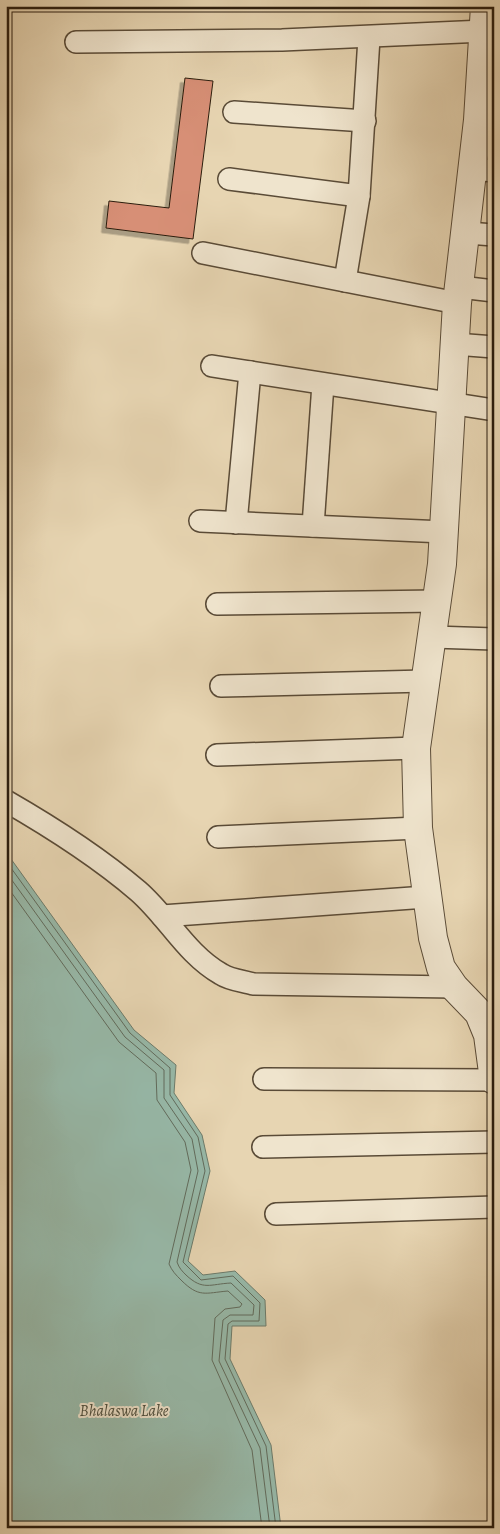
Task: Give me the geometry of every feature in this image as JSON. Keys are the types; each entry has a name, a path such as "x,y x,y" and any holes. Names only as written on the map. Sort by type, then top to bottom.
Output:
{"street":[{"path":"76,42 369,38 485,19 484,170 467,233 458,295 444,532 433,637 416,748 418,828 433,938 442,968 454,987 486,1012 494,1080 264,1079"},
{"path":"345,281 359,196 369,38"},
{"path":"234,112 364,121"},
{"path":"229,179 359,196"},
{"path":"467,233 494,235"},
{"path":"203,253 345,281 458,295 494,292"},
{"path":"455,344 494,347"},
{"path":"212,366 451,405 494,410"},
{"path":"236,523 250,372"},
{"path":"313,526 323,384"},
{"path":"200,521 444,532"},
{"path":"217,604 437,601"},
{"path":"433,637 494,638"},
{"path":"221,686 425,681"},
{"path":"217,755 416,748"},
{"path":"6,801 68,837 113,870 149,901 199,960 222,976 253,984 454,987"},
{"path":"218,837 418,828"},
{"path":"162,916 426,897"},
{"path":"263,1147 494,1142"},
{"path":"276,1214 494,1207"}],"water":[{"name":"Bhalaswa Lake","path":"6,852 134,1030 176,1065 174,1093 202,1135 210,1171 188,1261 203,1275 235,1271 265,1300 266,1326 232,1326 230,1359 271,1445 281,1528 6,1528"}],"building":[{"path":"185,78 213,81 193,239 106,228 109,201 169,208"}]}
